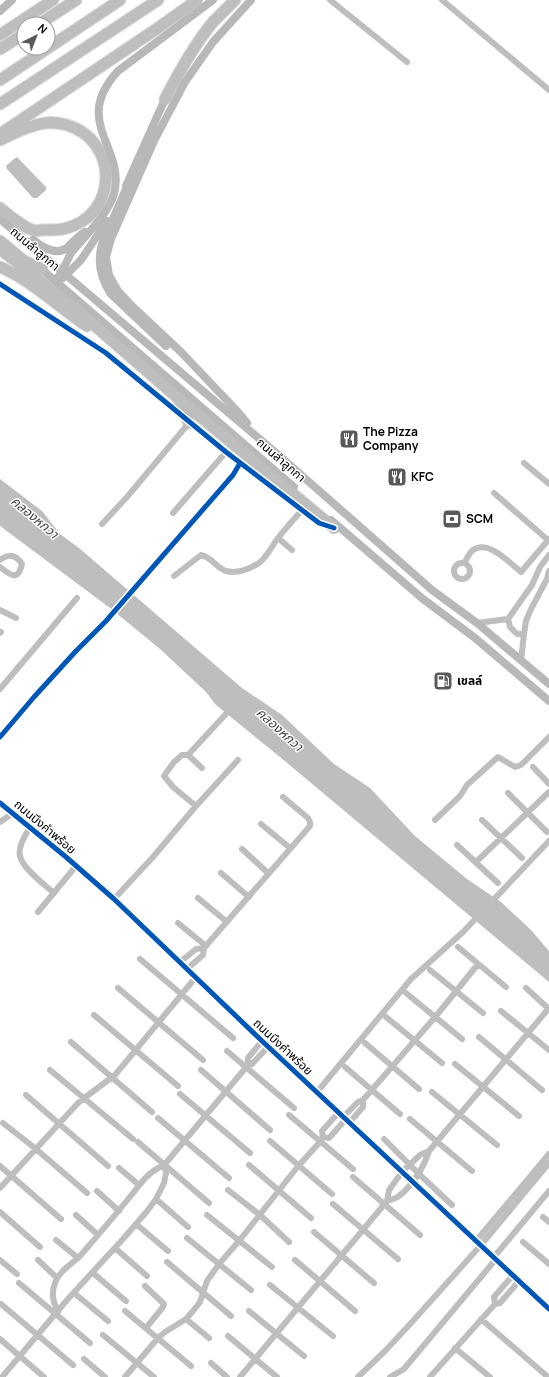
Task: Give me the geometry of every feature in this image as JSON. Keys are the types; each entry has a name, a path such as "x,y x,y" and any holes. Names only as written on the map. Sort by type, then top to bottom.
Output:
{"highway":[{"path":"0,35 54,0"},
{"path":"51,16 76,0"},
{"path":"56,43 120,0"},
{"path":"0,104 158,0"},
{"path":"0,134 164,24 197,0"},
{"path":"165,99 188,57 228,0"},
{"path":"213,22 235,0"},
{"path":"0,49 16,39"},
{"path":"0,80 36,56"},
{"path":"0,140 40,124 54,122 70,126 87,136 98,148 103,159 106,174 106,184 102,199 98,206 90,216 68,228 56,230 43,229 36,231 18,222 0,208"},
{"path":"0,199 24,220 43,229"},
{"path":"0,241 24,261 42,270"},
{"path":"0,249 78,311 178,398 334,528"},
{"path":"0,267 17,275 35,287 71,316 115,344"},
{"path":"178,398 189,423"}],"main road":[{"path":"0,11 12,0"},
{"path":"65,273 66,261 79,243 109,208 115,188 114,166 99,122 103,94 110,81 118,71 213,0"},
{"path":"250,0 213,42 185,82 154,141 111,239 107,253 107,266 111,281 118,291 181,352 238,412 259,438"},
{"path":"185,82 165,99 102,244 99,253 100,271 104,284 117,301 238,412"},
{"path":"57,282 65,273 74,267 88,250 108,221 129,182"},
{"path":"0,212 40,245 49,250 55,251 66,249 78,236 92,228"},
{"name":"ถนนลำลูกกา","path":"0,219 259,438 432,590 478,623 549,684"},
{"name":"ถนนลำลูกกา","path":"0,235 106,324 423,599 475,638 549,701"},
{"path":"79,243 75,252 77,256 82,255 88,250"},
{"path":"106,324 114,314"},
{"path":"334,528 348,535"}],"street":[{"path":"330,0 407,62"},
{"path":"442,0 549,90"},
{"path":"0,284 106,353 189,423 240,463 319,523 334,528"},
{"path":"102,524 127,497 189,423"},
{"path":"173,513 226,452"},
{"path":"0,737 34,697 140,582 233,475 240,463"},
{"path":"524,463 549,484"},
{"path":"464,563 474,550 481,547 487,547 495,551 521,572 548,540 494,493"},
{"path":"174,576 201,555 211,559 217,566 227,571 237,572 260,562 302,510"},
{"path":"278,538 292,550"},
{"path":"478,623 508,619 521,602 537,576 540,567 549,554"},
{"path":"0,560 8,556 15,556 22,564 20,571 14,576 10,576 0,567"},
{"path":"521,660 526,621 547,579 549,571"},
{"path":"537,576 547,579"},
{"path":"0,689 77,598"},
{"path":"521,602 531,609"},
{"path":"0,610 16,618"},
{"path":"508,619 510,628 517,634 524,634"},
{"path":"188,755 225,715"},
{"path":"435,820 460,796 467,785 493,760 498,757 515,767 521,764 549,737"},
{"path":"196,806 173,787 164,776 174,762 182,755 188,755 202,768"},
{"path":"114,899 238,760"},
{"path":"533,767 549,784"},
{"path":"476,862 549,792"},
{"path":"508,793 547,832"},
{"path":"187,969 203,955 205,947 310,826 310,822 301,810 283,797"},
{"name":"ถนนบึงคำพร้อย","path":"0,803 114,899 268,1047 549,1309"},
{"path":"1,823 13,813"},
{"path":"482,820 522,858"},
{"path":"261,824 290,848"},
{"path":"30,828 23,838 20,846 20,857 24,866 54,892"},
{"path":"317,1092 411,979 463,932 549,841"},
{"path":"457,845 498,883"},
{"path":"242,849 268,873"},
{"path":"38,912 76,866"},
{"path":"221,873 249,897"},
{"path":"198,898 227,922"},
{"path":"178,923 205,947"},
{"path":"180,962 196,949 205,947"},
{"path":"458,947 506,987"},
{"path":"140,958 233,1038"},
{"path":"322,1140 322,1131 363,1107 364,1100 372,1090 436,1016 478,964"},
{"path":"430,970 483,1013"},
{"path":"0,1188 83,1099 112,1077 196,977"},
{"path":"118,988 157,1023 203,1060"},
{"path":"240,1377 386,1202 389,1190 402,1172 420,1155 429,1151 438,1142 549,1008 526,988"},
{"path":"406,993 436,1016 462,1039"},
{"path":"501,1011 549,1050"},
{"path":"94,1015 178,1086"},
{"path":"386,1017 442,1063"},
{"path":"479,1037 542,1090"},
{"path":"247,1066 248,1058 262,1041"},
{"path":"71,1042 152,1112"},
{"path":"365,1043 419,1089"},
{"path":"57,1313 52,1292 58,1278 66,1267 78,1258 119,1211 139,1185 157,1167 165,1165 247,1066 252,1064 268,1047"},
{"path":"227,1051 247,1066 294,1108"},
{"path":"455,1064 519,1116"},
{"path":"345,1067 400,1114"},
{"path":"50,1070 83,1099 209,1202"},
{"path":"201,1070 270,1130"},
{"path":"432,1092 498,1144"},
{"path":"180,1094 250,1153"},
{"path":"26,1095 108,1166"},
{"path":"289,1115 322,1140 353,1168"},
{"path":"158,1118 229,1178"},
{"path":"124,1377 158,1338 186,1319 200,1302 207,1281 219,1264 240,1241 299,1166 322,1140 329,1138 344,1118"},
{"path":"410,1119 472,1171"},
{"path":"3,1123 87,1193"},
{"path":"384,1139 452,1205"},
{"path":"270,1141 332,1194"},
{"path":"386,1202 398,1197 413,1181 426,1162 429,1151"},
{"path":"478,1243 549,1154"},
{"path":"358,1377 385,1351 549,1163"},
{"path":"2,1376 136,1224 156,1199 164,1183 166,1173 165,1165"},
{"path":"249,1165 311,1218"},
{"path":"0,1166 61,1219"},
{"path":"119,1168 139,1185"},
{"path":"353,1177 386,1202 420,1235"},
{"path":"228,1190 260,1215 289,1242"},
{"path":"97,1191 119,1211"},
{"path":"390,1377 404,1369 549,1191"},
{"path":"156,1199 188,1227"},
{"path":"333,1204 398,1259"},
{"path":"0,1212 40,1247"},
{"path":"76,1215 98,1235"},
{"path":"207,1215 272,1267"},
{"path":"543,1217 549,1222"},
{"path":"136,1224 168,1252"},
{"path":"314,1232 374,1283"},
{"path":"187,1238 251,1290"},
{"path":"56,1240 78,1258"},
{"path":"523,1242 549,1264"},
{"path":"115,1248 147,1276"},
{"path":"0,1260 17,1274"},
{"path":"38,1260 58,1278"},
{"path":"295,1260 355,1311"},
{"path":"167,1262 231,1316"},
{"path":"93,1273 126,1301"},
{"path":"495,1304 494,1297 513,1275"},
{"path":"432,1377 481,1318 495,1304 500,1303 520,1281"},
{"path":"19,1283 57,1313 90,1343"},
{"path":"270,1285 333,1336"},
{"path":"145,1286 164,1304 146,1328"},
{"path":"74,1293 108,1321"},
{"path":"1,1304 73,1365"},
{"path":"125,1311 191,1366"},
{"path":"249,1311 304,1356"},
{"path":"481,1318 548,1377"},
{"path":"186,1319 209,1338"},
{"path":"103,1335 154,1377"},
{"path":"228,1336 277,1377"},
{"path":"0,1339 44,1377"},
{"path":"455,1348 490,1377"},
{"path":"84,1359 105,1377"},
{"path":"212,1363 227,1377"}],"water":[{"path":"17,157 46,187 46,190 37,198 33,198 7,169 6,166"},
{"name":"คลองหกวา","path":"0,479 42,511 60,534 79,548 242,688 282,715 334,764 370,788 415,836 467,879 501,902 531,930 549,951 549,982 216,705 206,692 160,649 110,608 0,526"}],"cycle path":[{"path":"0,284 106,353 226,452 319,523 334,528"},
{"path":"0,737 76,651 106,621 233,475 240,463"},
{"path":"0,803 66,857 114,899 262,1041 549,1309"}],"place":[{"name":"The Pizza Company","path":"349,439"},
{"name":"KFC","path":"397,477"},
{"name":"SCM","path":"452,519"},
{"name":"เชลล์","path":"443,681"}]}
